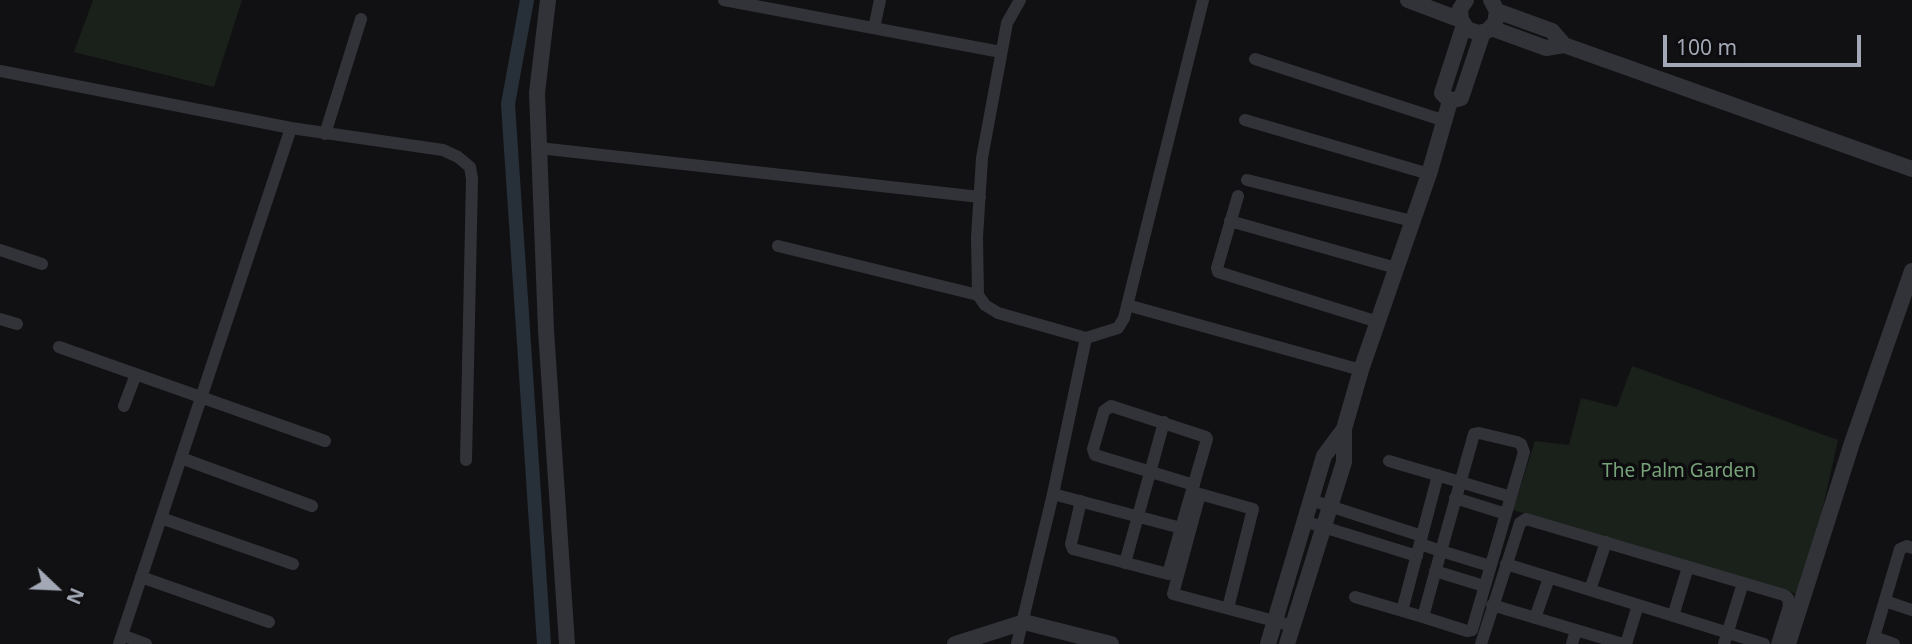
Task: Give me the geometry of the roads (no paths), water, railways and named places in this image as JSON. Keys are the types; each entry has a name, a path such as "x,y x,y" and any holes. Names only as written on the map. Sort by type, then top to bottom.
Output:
{"street":[{"path":"548,0 537,93 546,330 567,644"},
{"path":"724,0 1001,52"},
{"path":"874,28 880,0"},
{"path":"1020,0 1007,23 982,158 977,237 978,295 985,305 998,313 1086,338 1118,328 1127,305 1203,0"},
{"path":"1408,0 1462,23 1472,32 1487,30 1546,48 1564,46 1912,169"},
{"path":"1450,102 1442,93 1462,23 1461,9 1466,0"},
{"path":"1450,102 1461,98 1487,30 1495,23 1493,3"},
{"path":"1493,3 1552,31 1564,46"},
{"path":"325,134 361,19"},
{"path":"1255,60 1445,121"},
{"path":"0,71 291,128 443,150 470,167 472,180 466,460"},
{"path":"1287,644 1344,462 1344,429 1361,370 1429,174 1450,102"},
{"path":"1245,120 1429,174"},
{"path":"146,644 120,640 291,128"},
{"path":"539,148 980,197"},
{"path":"1247,180 1412,221"},
{"path":"1238,196 1218,272 1378,322"},
{"path":"1230,221 1396,268"},
{"path":"778,246 978,295"},
{"path":"0,250 42,264"},
{"path":"1788,644 1852,443 1912,271"},
{"path":"1127,305 1361,370"},
{"path":"0,318 17,324"},
{"path":"1017,644 1053,494 1086,338"},
{"path":"59,347 325,441"},
{"path":"124,406 136,374"},
{"path":"1081,502 1071,547 1167,574 1194,485 1206,437 1107,406 1093,449 1095,455 1194,485"},
{"path":"1125,563 1164,422"},
{"path":"1268,644 1324,456 1344,429"},
{"path":"1354,597 1471,631 1524,452 1517,442 1474,434 1423,617"},
{"path":"181,458 312,506"},
{"path":"1389,461 1511,497"},
{"path":"1402,611 1438,475"},
{"path":"1053,494 1181,528"},
{"path":"1228,608 1252,509 1200,495 1173,594 1293,626"},
{"path":"1455,498 1506,514"},
{"path":"1311,500 1377,522 1420,545 1490,566"},
{"path":"161,517 293,564"},
{"path":"1481,644 1520,523 1525,519 1788,598 1789,606 1777,644"},
{"path":"1304,521 1371,542 1420,545"},
{"path":"1371,542 1377,522"},
{"path":"1590,590 1606,542"},
{"path":"1894,644 1873,641 1900,549 1907,546 1912,548"},
{"path":"1506,564 1673,616 1725,639 1763,644"},
{"path":"1673,616 1688,567"},
{"path":"1435,571 1484,586"},
{"path":"141,577 269,622"},
{"path":"1535,618 1549,578"},
{"path":"1725,639 1743,583"},
{"path":"1885,601 1912,610"},
{"path":"1492,605 1625,644 1638,606"},
{"path":"955,644 1024,622 1111,644"},
{"path":"1572,644 1576,630"}],"waterway":[{"path":"527,0 508,104 544,644"}],"park label":[{"name":"The Palm Garden","path":"1679,472"}]}
